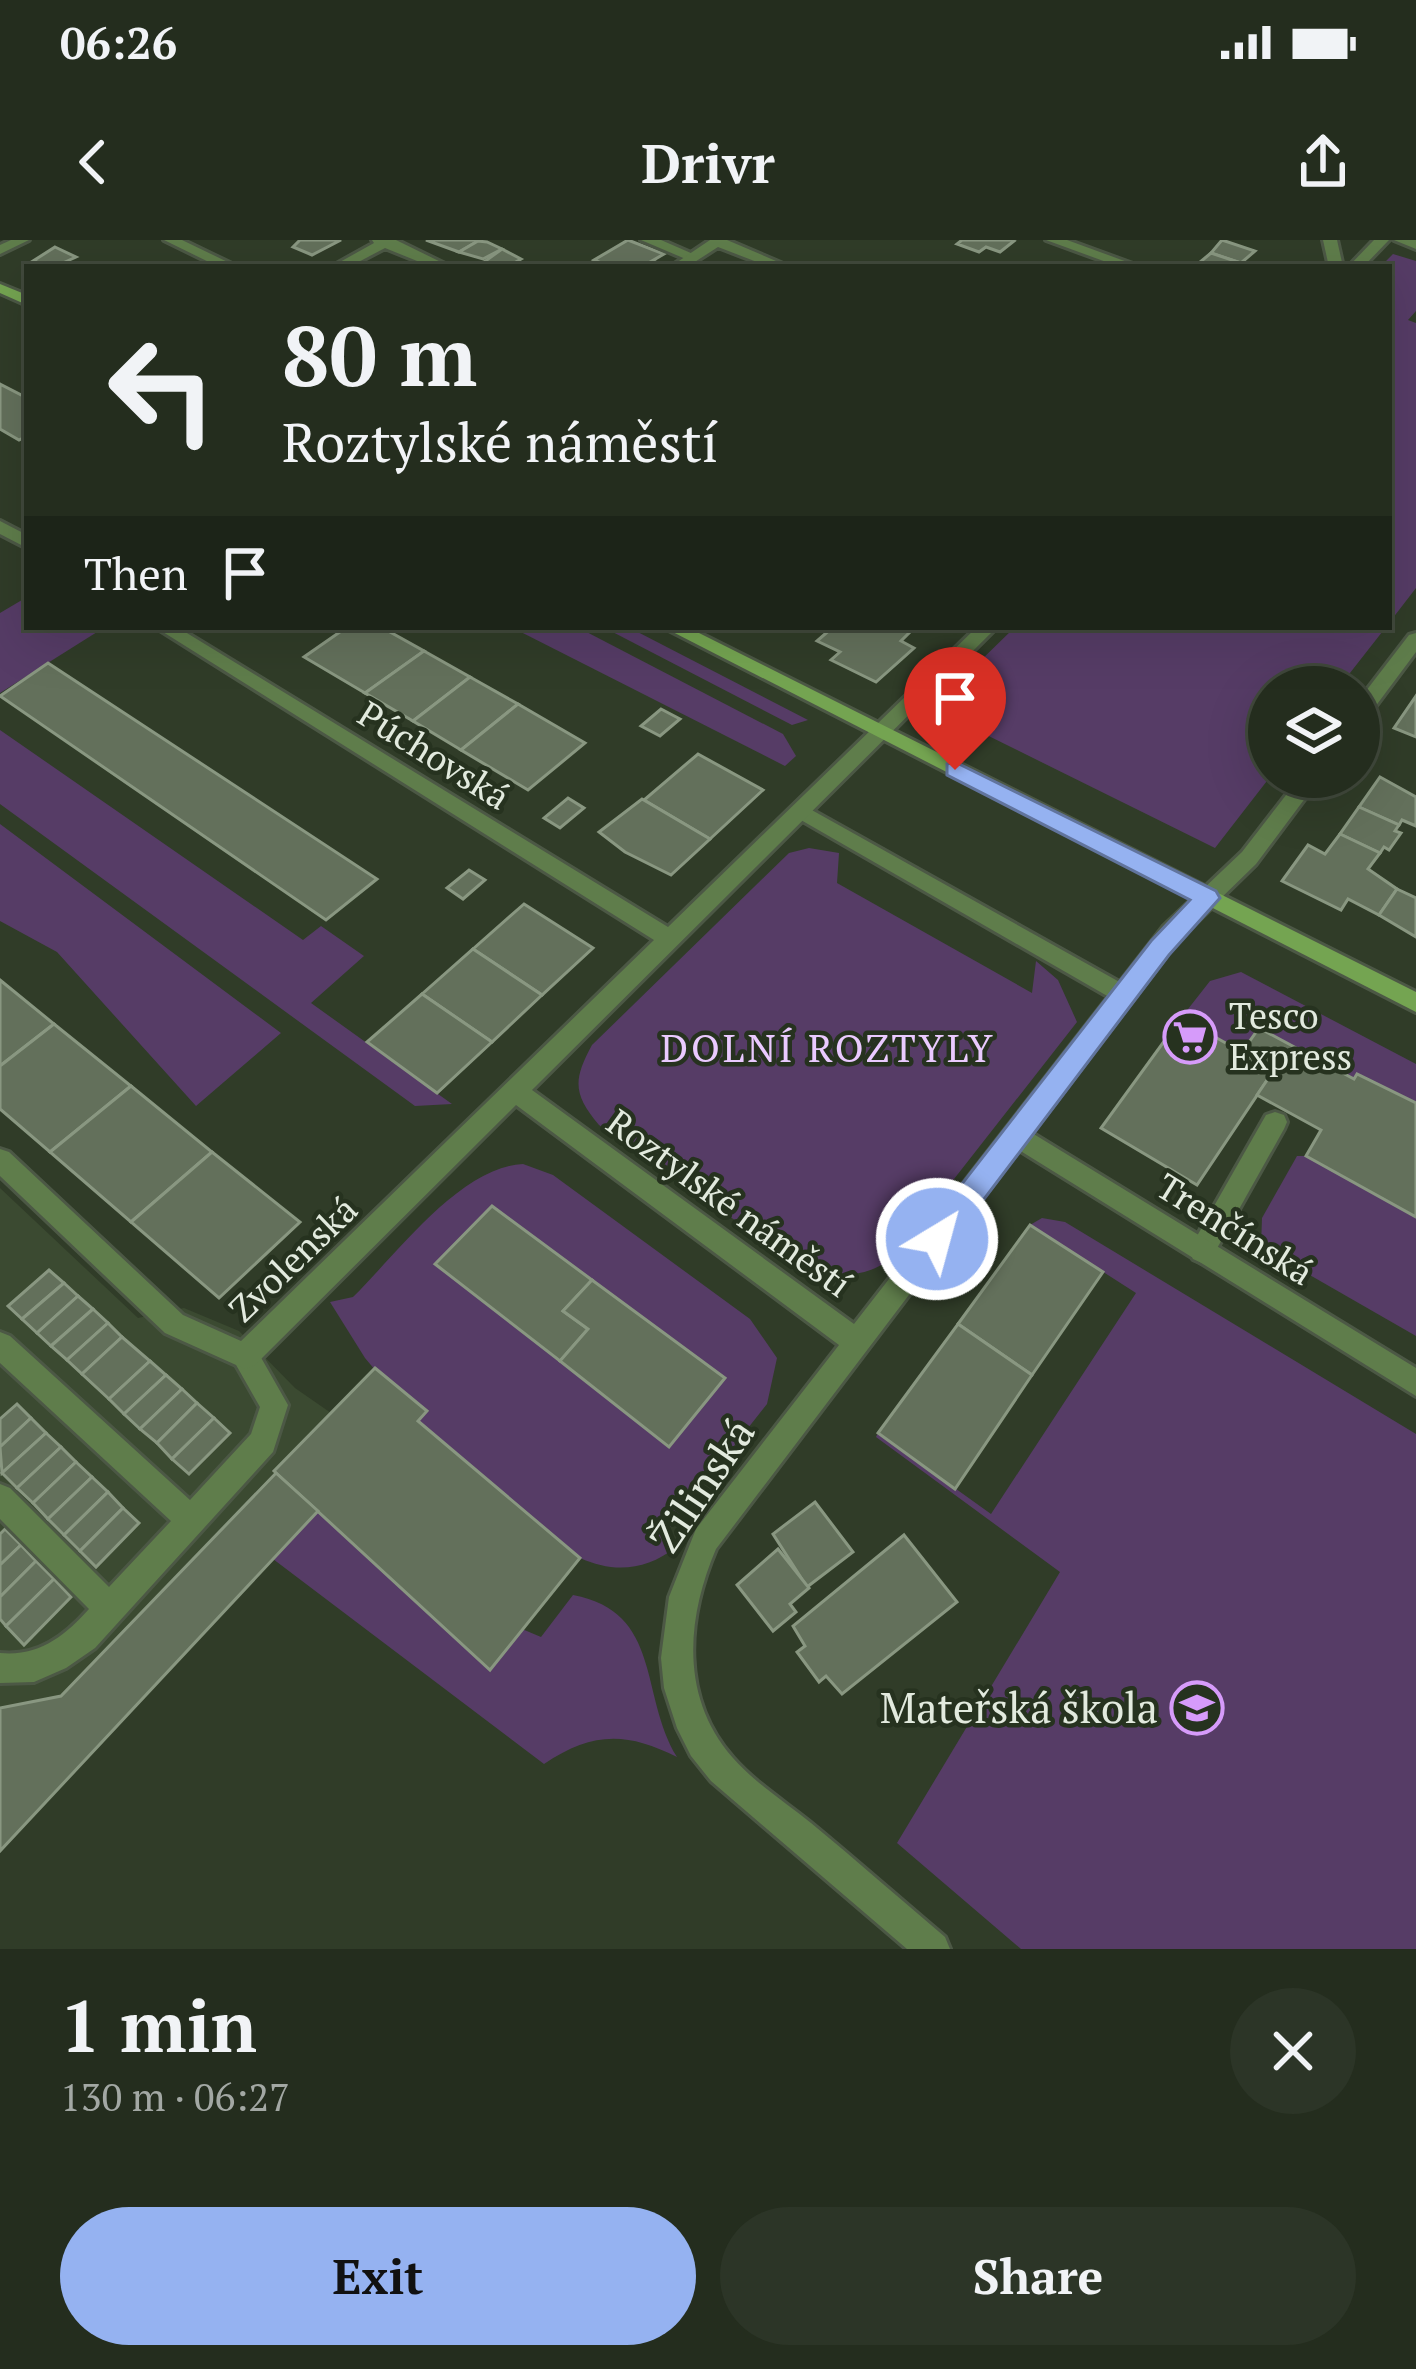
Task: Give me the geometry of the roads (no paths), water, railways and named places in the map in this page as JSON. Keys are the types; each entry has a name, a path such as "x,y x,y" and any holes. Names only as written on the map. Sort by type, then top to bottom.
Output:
{"street":[{"path":"0,250 22,240"},
{"path":"171,240 224,264"},
{"path":"648,240 693,257"},
{"path":"1053,240 1097,262 1124,240"},
{"path":"1358,264 1382,240"},
{"path":"1401,240 1416,245"},
{"path":"343,264 384,241 437,264"},
{"path":"682,264 718,241 776,264"},
{"name":"Púchovská","path":"169,630 670,939"},
{"path":"678,630 1416,1003"},
{"path":"515,1091 985,630"},
{"path":"1380,686 1416,639"},
{"path":"1395,666 1416,674"},
{"name":"Roztylské náměstí","path":"515,1091 857,1342 1124,995 1207,898 1250,858 1295,798"},
{"path":"801,811 1124,995"},
{"name":"Zvolenská","path":"0,1160 174,1324 245,1356 515,1091"},
{"path":"1202,1251 1275,1122"},
{"name":"Trenčínská","path":"1016,1136 1416,1383"},
{"name":"Žilinská","path":"857,1342 706,1539 683,1585 676,1641 680,1689 693,1729 722,1769 933,1949"},
{"path":"0,1345 191,1520"},
{"path":"0,1668 17,1672 56,1658 110,1609 263,1442 274,1405 245,1356"},
{"path":"0,1498 110,1609"}],"place":[{"name":"Tesco Express","path":"1190,1037"},
{"name":"Mateřská škola","path":"1197,1708"}],"district":[{"name":"DOLNÍ ROZTYLY","path":"828,1048"}]}
